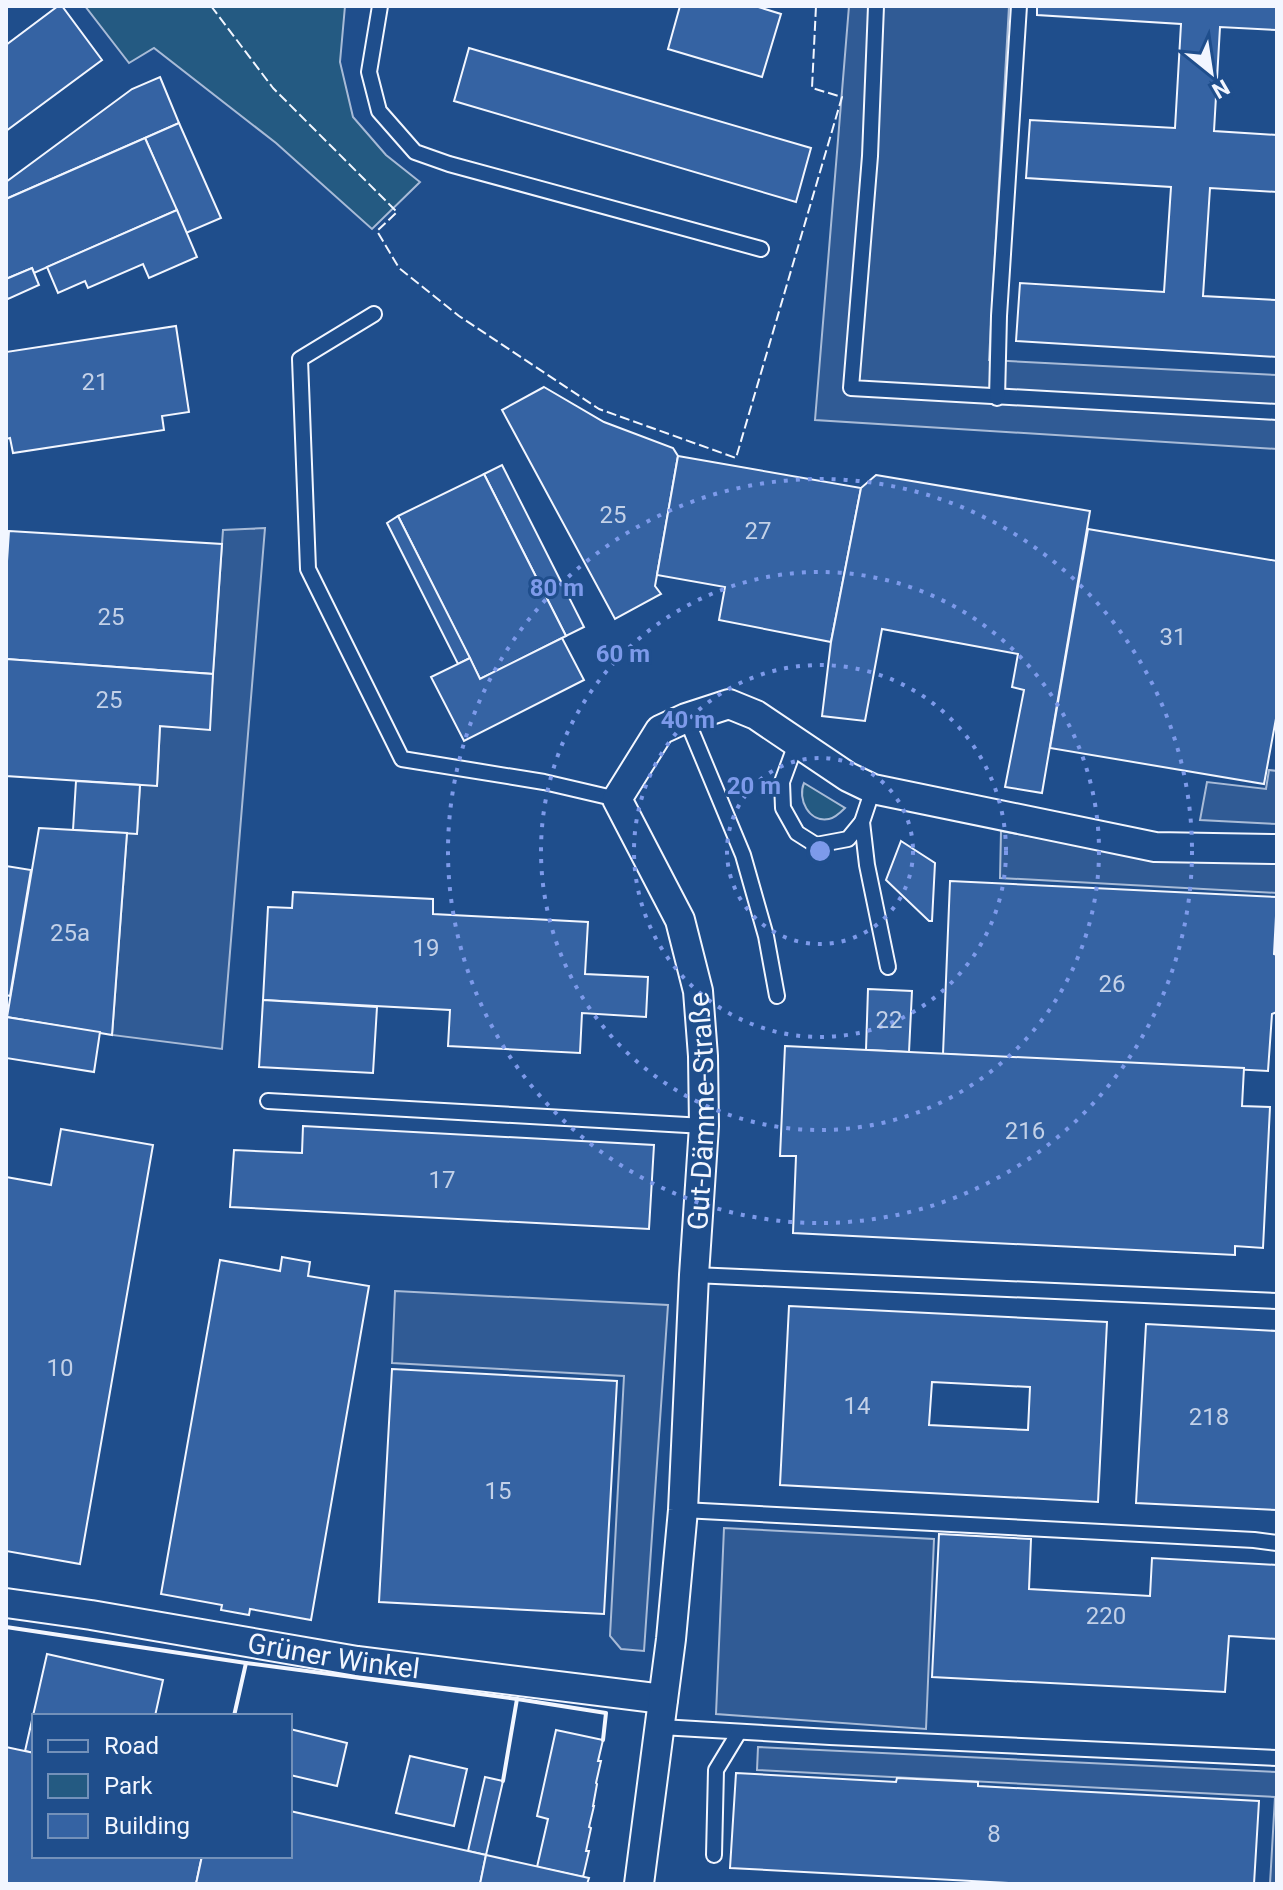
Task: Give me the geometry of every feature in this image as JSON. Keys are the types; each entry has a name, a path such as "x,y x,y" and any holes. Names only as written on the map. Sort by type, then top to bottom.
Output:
{"street":[{"path":"617,799 660,730 729,704 756,715 848,777 873,789 1155,847 1277,849"},
{"name":"Gut-Dämme-Straße","path":"617,799 680,920 698,991 703,1056 704,1126 683,1510 661,1727 639,1884"},
{"name":"Grüner Winkel","path":"6,1603 357,1661 663,1699"}],"lane":[{"path":"380,6 369,72 379,111 415,152 761,249"},
{"path":"876,6 870,156 851,388 1277,412"},
{"path":"997,398 999,316 1019,6"},
{"path":"374,314 300,359 308,569 402,759 544,782 617,799"},
{"path":"686,718 743,855 766,936 777,996"},
{"path":"797,741 782,782 783,808 797,833 816,845 848,839 862,822 873,789"},
{"path":"862,822 867,865 888,967"},
{"path":"268,1101 704,1126"},
{"path":"694,1275 1277,1301"},
{"path":"683,1510 1277,1543"},
{"path":"661,1727 1277,1758"},
{"path":"714,1855 716,1770 739,1732"}],"green space":[{"path":"85,6 345,6 340,62 353,117 386,155 420,182 372,229 276,143 154,48 129,63"},
{"path":"804,783 845,808 831,818 822,819 810,814 802,796"}],"shaded area":[{"path":"849,6 1009,6 989,360 1277,375 1277,449 815,420"},
{"path":"265,528 222,1049 112,1035 127,833 137,833 140,785 157,785 160,726 209,729 223,530"},
{"path":"1269,770 1277,771 1277,824 1200,820 1207,782 1266,789"},
{"path":"1001,831 1148,857 1277,862 1277,893 1000,878"},
{"path":"395,1291 668,1305 644,1651 621,1649 610,1636 624,1376 392,1363"},
{"path":"724,1528 934,1539 926,1729 716,1714"},
{"path":"758,1747 1277,1772 1277,1884 1270,1884 1275,1797 757,1770"}],"building":[{"path":"62,6 102,60 6,131 6,45"},
{"path":"680,6 755,6 781,14 762,77 668,49"},
{"path":"1037,6 1277,6 1277,30 1220,27 1214,131 1277,135 1277,192 1210,188 1203,296 1276,300 1277,288 1277,357 1016,341 1020,283 1164,292 1171,187 1026,178 1030,120 1175,128 1181,24 1037,15"},
{"path":"469,48 811,148 796,202 454,101"},
{"path":"160,77 179,123 6,199 6,182 132,89"},
{"path":"179,123 221,218 186,233 145,138"},
{"path":"145,138 177,210 34,273 32,268 6,279 6,199"},
{"path":"177,210 197,257 149,278 143,264 88,288 85,281 58,293 47,267"},
{"path":"32,268 39,285 8,299 6,279"},
{"path":"176,326 189,412 162,416 164,430 13,453 10,438 6,439 6,352"},
{"path":"544,387 604,422 673,448 678,456 655,586 661,594 615,619 502,410"},
{"path":"678,456 861,488 831,642 719,620 725,587 657,575"},
{"path":"502,465 584,627 566,636 484,474"},
{"path":"484,474 566,636 480,679 398,516"},
{"path":"876,475 1090,511 1042,793 1005,787 1024,690 1012,687 1018,654 882,629 865,721 822,716 831,642 861,488"},
{"path":"398,516 470,658 458,664 387,523"},
{"path":"1088,529 1277,561 1277,713 1264,784 1050,748"},
{"path":"9,531 222,544 213,674 6,659"},
{"path":"562,638 584,680 464,741 431,677 470,658 480,679"},
{"path":"6,659 213,674 210,730 160,726 157,786 6,776"},
{"path":"76,781 140,785 137,834 73,830"},
{"path":"39,828 127,833 112,1035 7,1017"},
{"path":"901,841 935,863 932,921 886,880"},
{"path":"6,866 31,870 10,996 6,995"},
{"path":"950,881 1277,897 1274,954 1277,955 1277,1012 1272,1014 1268,1071 943,1054"},
{"path":"293,892 433,899 433,914 588,922 585,974 648,977 646,1017 582,1013 580,1053 448,1046 450,1010 263,1000 268,907 292,908"},
{"path":"868,989 912,991 909,1052 866,1050"},
{"path":"263,1000 377,1007 373,1073 259,1067"},
{"path":"6,1017 100,1032 94,1072 6,1058"},
{"path":"785,1046 1244,1068 1242,1106 1270,1107 1263,1248 1235,1246 1235,1255 793,1233 796,1156 780,1156"},
{"path":"303,1126 654,1145 649,1229 230,1207 234,1150 302,1153"},
{"path":"61,1129 153,1145 80,1564 6,1551 6,1177 51,1185"},
{"path":"282,1257 310,1262 308,1276 369,1286 311,1620 250,1609 249,1615 221,1610 222,1605 161,1594 220,1260 280,1271"},
{"path":"789,1306 1107,1322 1098,1502 780,1485","holes":["932,1382 1030,1387 1028,1430 929,1425"]},
{"path":"1146,1324 1277,1331 1277,1510 1136,1503"},
{"path":"392,1369 617,1381 604,1614 379,1602"},
{"path":"939,1534 1031,1539 1029,1589 1150,1596 1152,1558 1277,1565 1277,1639 1229,1636 1225,1692 932,1677"},
{"path":"47,1654 163,1680 155,1714 33,1714"},
{"path":"30,1729 32,1730 32,1753 25,1751"},
{"path":"292,1729 347,1743 337,1786 292,1775"},
{"path":"556,1730 603,1740 583,1877 537,1867 548,1819 537,1816"},
{"path":"6,1747 32,1753 32,1858 202,1858 196,1884 6,1884"},
{"path":"410,1756 467,1769 454,1826 396,1813"},
{"path":"736,1773 896,1782 897,1778 978,1782 978,1786 1259,1801 1254,1884 1029,1884 730,1868"},
{"path":"485,1777 503,1781 486,1855 468,1851"},
{"path":"292,1811 486,1855 480,1884 196,1884 202,1858 292,1858"},
{"path":"486,1855 589,1878 587,1884 480,1884"}],"fence":[{"path":"211,6 273,88 397,212 377,231 399,268 459,316 599,409 736,458 842,97 812,88 816,6"},
{"path":"682,1883 706,1884"}],"wall":[{"path":"6,1627 606,1713 603,1740"},
{"path":"234,1714 246,1663"},
{"path":"503,1781 517,1699"}]}
